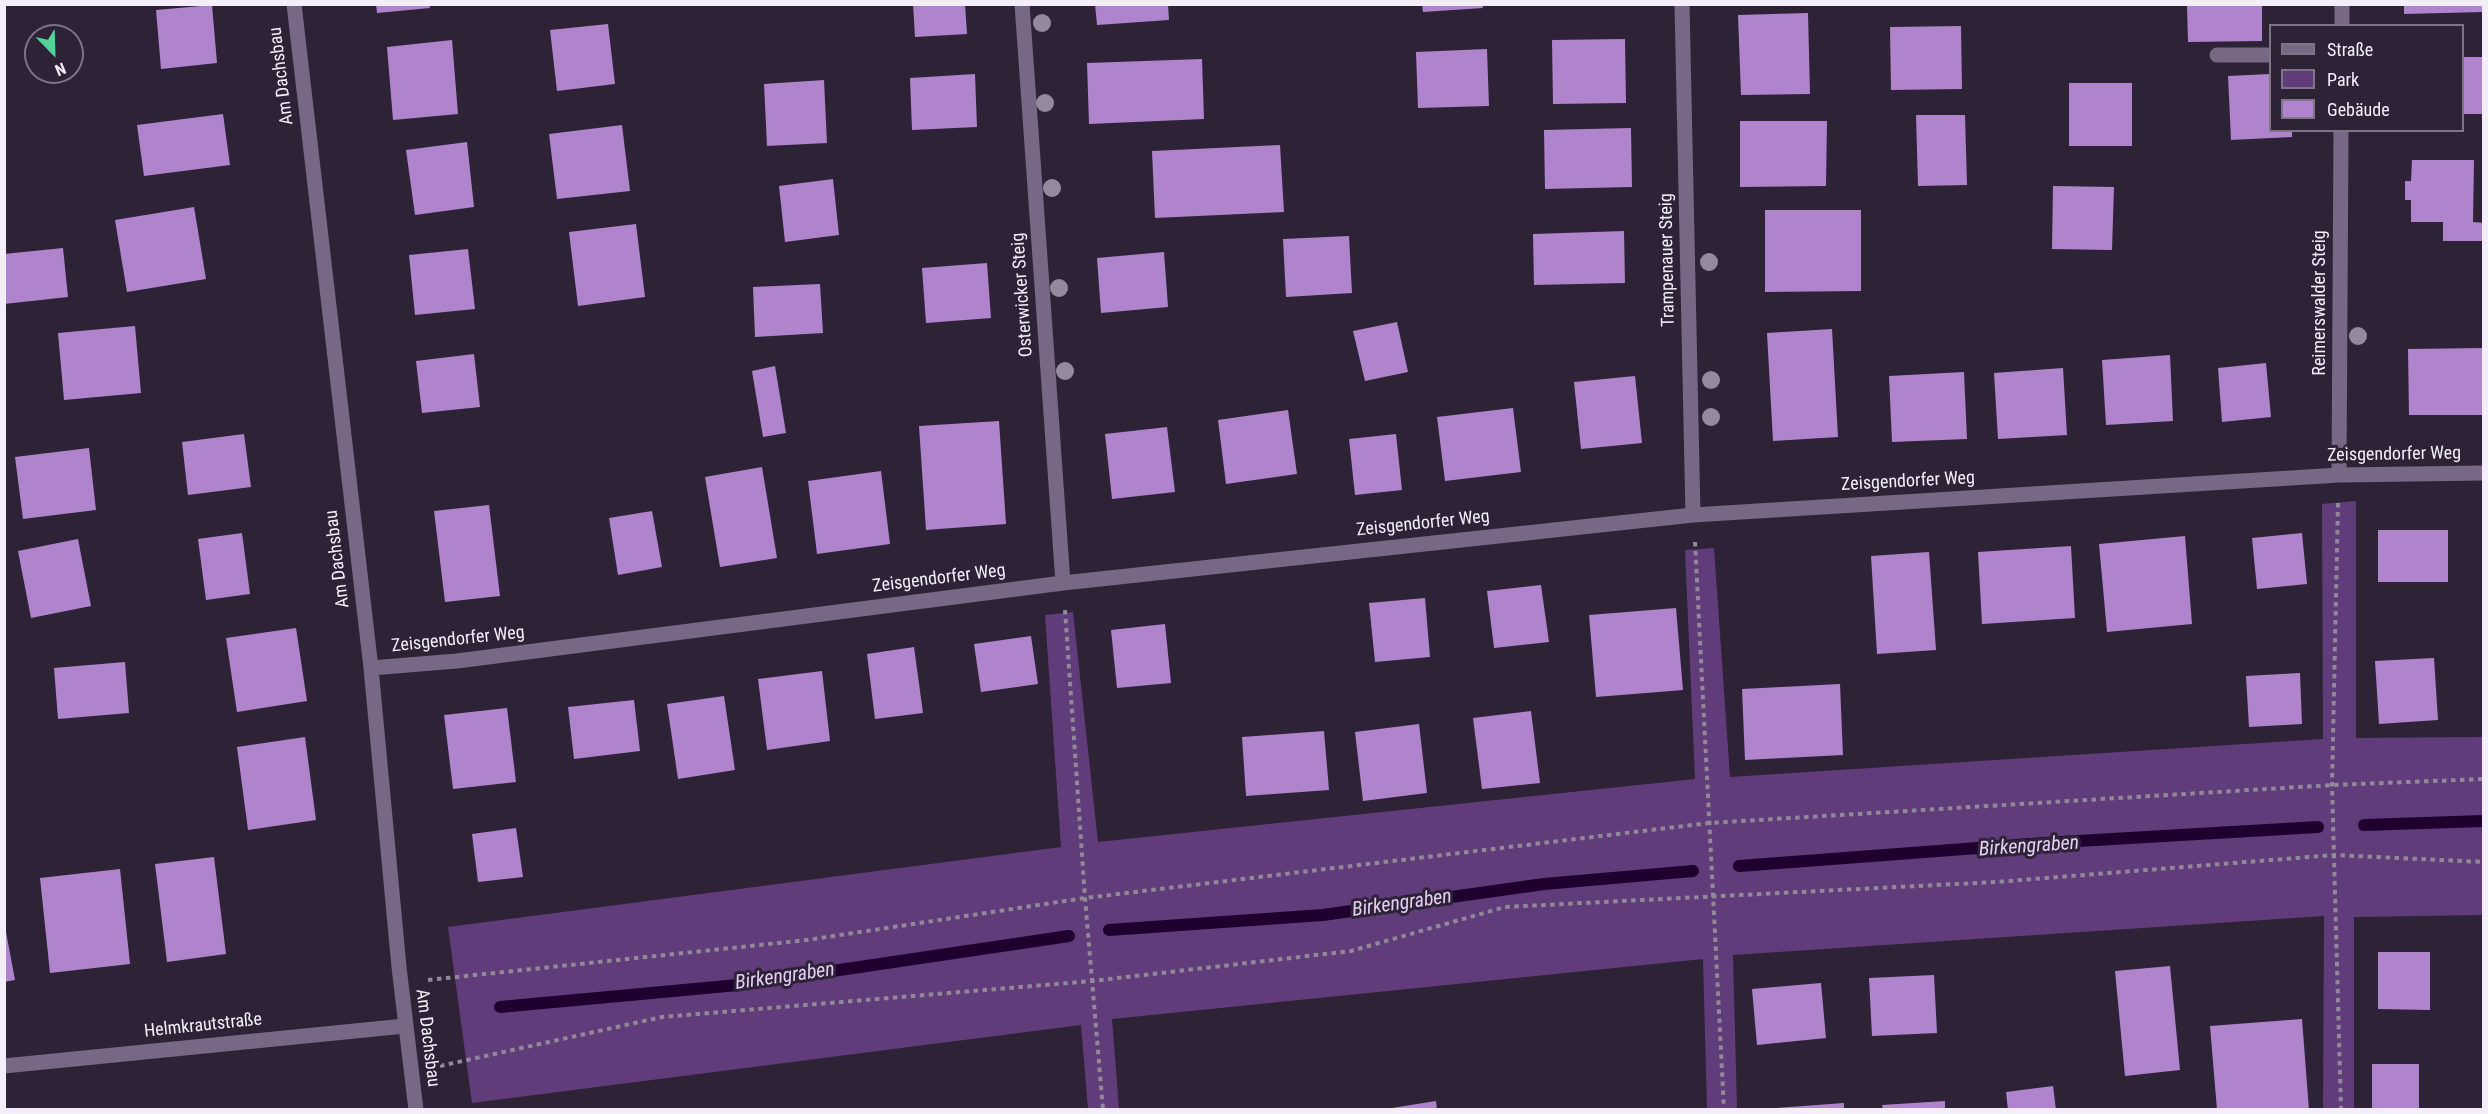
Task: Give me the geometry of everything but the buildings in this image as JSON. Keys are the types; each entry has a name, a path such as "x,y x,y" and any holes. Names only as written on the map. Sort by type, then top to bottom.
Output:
{"street":[{"name":"Am Dachsbau","path":"294,4 371,668 400,983 416,1110"},
{"name":"Osterwicker Steig","path":"1022,4 1063,583"},
{"name":"Trampenauer Steig","path":"1682,4 1693,515"},
{"path":"2342,4 2342,24"},
{"path":"2217,55 2269,54"},
{"name":"Reimerswalder Steig","path":"2339,475 2341,132"},
{"name":"Zeisgendorfer Weg","path":"371,668 457,661 1063,583 1693,515 2339,475 2484,473"},
{"name":"Helmkrautstraße","path":"4,1066 405,1026"}],"path":[{"path":"2339,475 2332,785 2341,1110"},
{"path":"1693,515 1724,1110"},
{"path":"1063,583 1085,898 1103,1110"},
{"path":"400,983 807,940 1085,898 1709,823 2332,785 2484,780"},
{"path":"411,1072 662,1017 1092,981 1351,951 1505,907 1996,882 2334,855 2484,862"}],"green space":[{"path":"2356,501 2356,738 2483,737 2484,915 2354,917 2354,1109 2323,1109 2324,916 1733,955 1737,1109 1707,1109 1703,959 1112,1019 1119,1109 1088,1109 1081,1025 472,1103 448,927 1061,847 1045,615 1073,612 1098,842 1695,779 1685,550 1714,548 1730,777 2323,739 2322,504"}],"waterway":[{"name":"Birkengraben","path":"2364,825 2484,821"},
{"name":"Birkengraben","path":"1739,866 2044,843 2318,827"},
{"name":"Birkengraben","path":"1109,930 1323,915 1544,884 1693,871"},
{"name":"Birkengraben","path":"500,1007 738,985 1069,936"}]}
